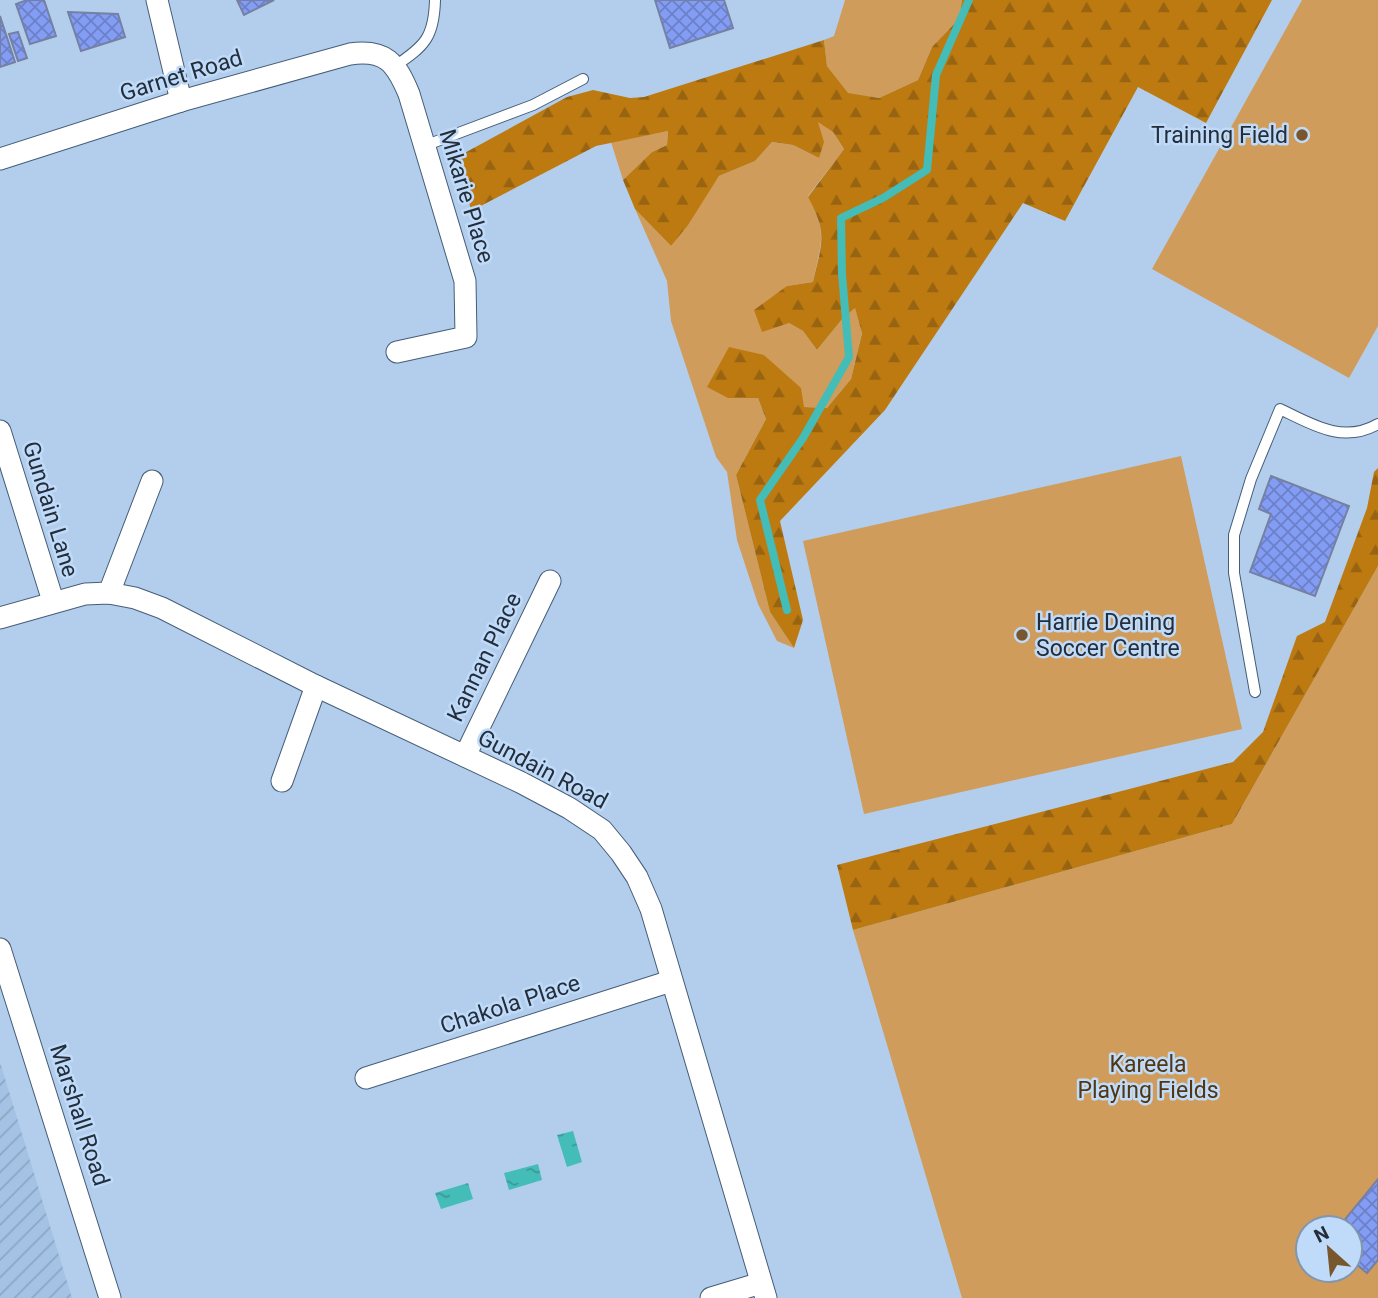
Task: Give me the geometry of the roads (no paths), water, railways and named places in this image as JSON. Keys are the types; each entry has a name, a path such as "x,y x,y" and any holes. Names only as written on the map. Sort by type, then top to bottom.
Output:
{"street":[{"path":"157,0 181,101"},
{"name":"Garnet Road","path":"0,159 181,101 350,54 367,51 388,60"},
{"name":"Mikarie Place","path":"388,60 409,94 466,281 466,337 397,352"},
{"name":"Gundain Lane","path":"0,431 53,601"},
{"path":"109,593 152,481"},
{"name":"Kannan Place","path":"465,756 550,582"},
{"name":"Gundain Road","path":"0,618 85,594 109,593 135,598 162,608 316,686 569,807 602,830 637,877 651,909 764,1290"},
{"path":"282,781 316,686"},
{"name":"Marshall Road","path":"0,949 4,977 110,1298"},
{"name":"Chakola Place","path":"366,1078 671,981"},
{"path":"711,1298 764,1290"}],"lane":[{"path":"388,60 417,52 429,38 435,0"},
{"path":"424,146 533,105 583,79"},
{"path":"1255,692 1234,573 1234,536 1251,479 1280,409 1318,427 1338,433 1354,433 1378,424"}],"water":[{"path":"573,1131 582,1162 567,1167 557,1135"},
{"path":"538,1164 542,1180 509,1190 504,1173"},
{"path":"468,1183 473,1199 441,1209 435,1193"}],"waterway":[{"path":"787,610 760,500 803,438 849,357 842,274 841,218 883,198 927,170 936,75 969,0"}],"place":[{"name":"Training Field","path":"1302,135"},
{"name":"Harrie Dening Soccer Centre","path":"1022,635"}],"park label":[{"name":"Kareela Playing Fields","path":"1148,1077"}]}
